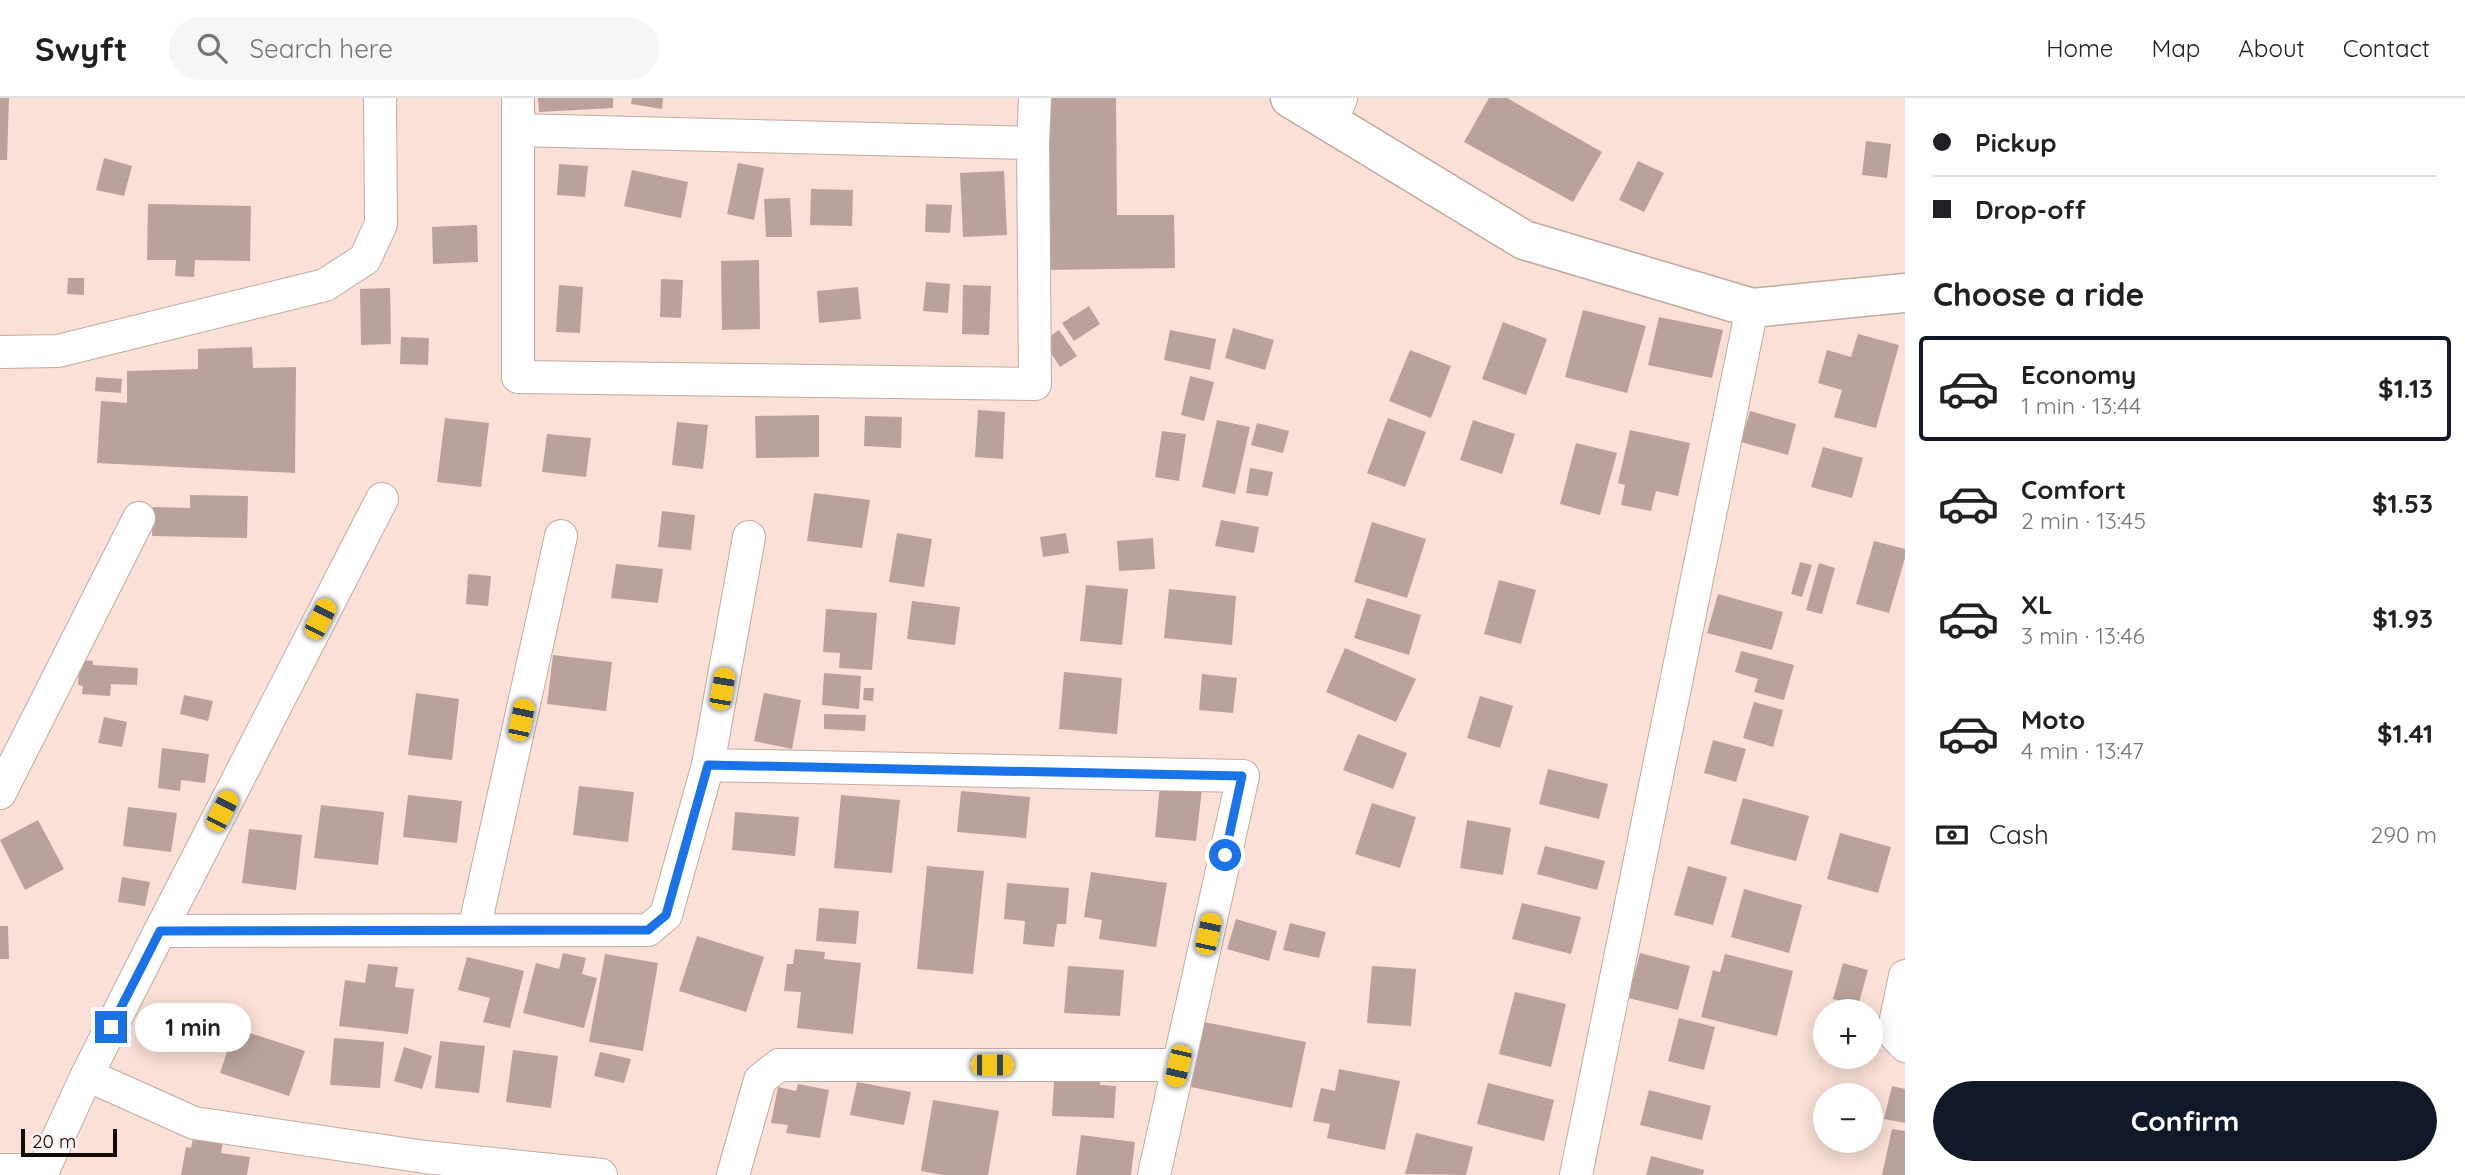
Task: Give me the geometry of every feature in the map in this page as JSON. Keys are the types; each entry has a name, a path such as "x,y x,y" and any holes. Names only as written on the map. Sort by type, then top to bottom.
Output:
{"street":[{"path":"0,352 58,351 326,285 365,259 381,224 380,98"},
{"path":"518,98 518,377 1035,384 1035,98"},
{"path":"1290,98 1336,110 1524,240 1752,308 1905,293"},
{"path":"518,130 1033,143"},
{"path":"1576,1175 1752,308"},
{"path":"0,1170 42,1172 87,1075 382,499"},
{"path":"0,793 139,518"},
{"path":"474,930 561,536"},
{"path":"160,931 648,930 666,915 708,765 749,537"},
{"path":"708,765 1242,776 1154,1175"},
{"path":"1905,976 1893,1033 1905,1046"},
{"path":"733,1175 760,1080 779,1065 1178,1066"},
{"path":"87,1075 194,1123 425,1157 601,1175"}],"building":[{"path":"0,98 9,98 7,160 0,160"},
{"path":"538,98 613,98 613,108 539,112"},
{"path":"632,98 663,98 662,109 631,104"},
{"path":"1045,98 1116,98 1117,215 1174,215 1175,268 1046,270"},
{"path":"1489,98 1507,98 1602,152 1573,202 1464,142"},
{"path":"1866,141 1891,144 1887,178 1862,175"},
{"path":"104,158 132,166 124,196 96,190"},
{"path":"1638,161 1664,173 1644,212 1619,200"},
{"path":"738,163 764,168 754,220 727,214"},
{"path":"559,164 588,166 585,197 557,195"},
{"path":"632,170 688,182 681,218 624,206"},
{"path":"1004,171 1007,235 963,237 960,173"},
{"path":"811,189 853,190 852,226 810,225"},
{"path":"790,198 792,237 766,237 764,199"},
{"path":"148,204 251,206 250,261 195,260 194,277 175,276 176,260 147,260"},
{"path":"926,204 952,205 950,233 925,232"},
{"path":"477,225 478,262 433,264 432,227"},
{"path":"759,260 760,329 722,330 721,261"},
{"path":"68,278 84,278 84,295 67,294"},
{"path":"661,279 683,280 681,318 660,317"},
{"path":"926,282 950,284 948,313 923,311"},
{"path":"559,285 583,287 580,333 556,332"},
{"path":"963,285 991,286 989,335 962,334"},
{"path":"858,287 861,319 819,323 817,291"},
{"path":"390,288 391,344 361,345 360,289"},
{"path":"1089,306 1100,324 1074,341 1062,323"},
{"path":"1583,310 1646,326 1627,393 1565,377"},
{"path":"1659,317 1723,330 1712,378 1648,365"},
{"path":"1503,322 1547,339 1526,395 1482,379"},
{"path":"1233,328 1274,340 1265,370 1225,358"},
{"path":"1059,330 1077,356 1060,367 1043,341"},
{"path":"1170,330 1216,339 1210,370 1164,360"},
{"path":"1858,334 1899,345 1876,428 1834,417 1842,390 1818,383 1827,350 1851,357"},
{"path":"401,337 429,338 428,365 400,364"},
{"path":"252,347 253,368 296,367 295,473 97,463 101,401 127,403 127,371 198,369 198,349"},
{"path":"1410,350 1451,366 1431,418 1389,401"},
{"path":"1190,376 1214,382 1204,421 1181,415"},
{"path":"96,377 122,379 121,393 95,391"},
{"path":"978,410 1005,412 1003,459 975,457"},
{"path":"1750,411 1796,424 1788,455 1741,442"},
{"path":"819,415 819,457 756,458 755,416"},
{"path":"865,416 902,417 901,448 864,446"},
{"path":"445,418 489,423 481,487 437,482"},
{"path":"1388,418 1426,432 1405,487 1367,473"},
{"path":"1217,420 1250,427 1235,494 1202,487"},
{"path":"1473,420 1515,434 1502,474 1460,460"},
{"path":"677,422 708,425 703,469 672,465"},
{"path":"1257,423 1289,431 1283,453 1251,445"},
{"path":"1630,430 1690,443 1678,496 1656,491 1651,511 1621,505 1625,485 1618,483"},
{"path":"1162,431 1186,434 1179,481 1155,477"},
{"path":"547,434 591,438 586,477 542,472"},
{"path":"1576,443 1617,453 1600,515 1560,504"},
{"path":"1823,447 1863,458 1852,498 1811,487"},
{"path":"1250,468 1273,472 1268,496 1246,493"},
{"path":"814,493 870,500 862,548 807,541"},
{"path":"190,495 248,496 247,538 152,536 153,507 190,508"},
{"path":"662,511 695,515 691,550 658,547"},
{"path":"1221,520 1259,527 1254,553 1215,546"},
{"path":"1372,522 1426,539 1407,598 1354,582"},
{"path":"897,533 932,539 924,587 889,582"},
{"path":"1066,533 1069,553 1043,557 1040,537"},
{"path":"1153,538 1155,569 1119,571 1117,541"},
{"path":"1874,541 1905,549 1905,558 1889,613 1856,604"},
{"path":"1800,562 1812,565 1802,597 1791,594"},
{"path":"1819,563 1835,568 1822,614 1806,610"},
{"path":"616,564 663,569 658,603 611,598"},
{"path":"468,574 491,576 488,606 466,604"},
{"path":"1499,580 1536,590 1521,644 1484,634"},
{"path":"1086,585 1128,589 1122,645 1080,641"},
{"path":"1169,589 1236,596 1232,645 1164,638"},
{"path":"1718,594 1783,612 1772,650 1707,633"},
{"path":"1367,598 1421,615 1409,655 1354,638"},
{"path":"912,601 960,607 955,645 907,639"},
{"path":"826,609 877,613 872,670 839,668 840,653 823,652"},
{"path":"1345,648 1416,679 1396,722 1326,692"},
{"path":"1741,651 1794,665 1784,700 1754,692 1758,679 1735,672"},
{"path":"553,655 612,662 606,711 547,704"},
{"path":"83,660 93,661 93,665 138,668 137,685 111,684 110,696 82,694 83,686 78,685 79,669 82,669"},
{"path":"1064,672 1122,678 1117,734 1059,729"},
{"path":"824,673 861,676 859,709 822,705"},
{"path":"1202,674 1237,678 1233,713 1199,710"},
{"path":"864,688 874,688 873,701 863,700"},
{"path":"416,693 459,699 452,760 408,755"},
{"path":"764,693 801,700 792,749 754,741"},
{"path":"184,695 213,701 208,721 180,714"},
{"path":"1480,696 1513,706 1500,748 1467,738"},
{"path":"1754,702 1783,710 1773,747 1743,738"},
{"path":"824,714 866,715 865,731 824,729"},
{"path":"104,717 127,722 122,747 98,743"},
{"path":"1358,734 1407,753 1393,789 1343,770"},
{"path":"1713,740 1746,749 1736,782 1704,773"},
{"path":"162,748 209,754 205,783 181,780 180,791 158,788"},
{"path":"1548,769 1608,784 1599,819 1539,804"},
{"path":"1160,785 1202,789 1196,841 1155,837"},
{"path":"579,786 634,792 628,842 573,835"},
{"path":"961,791 1030,797 1026,838 957,832"},
{"path":"408,795 462,801 457,843 403,837"},
{"path":"841,795 900,800 892,873 834,868"},
{"path":"1743,798 1809,816 1796,861 1730,844"},
{"path":"1372,803 1416,817 1400,868 1355,854"},
{"path":"321,805 384,812 378,865 314,858"},
{"path":"128,807 177,813 171,852 123,846"},
{"path":"735,812 799,817 795,856 732,850"},
{"path":"38,820 64,869 25,890 0,840"},
{"path":"1467,820 1511,828 1503,875 1460,868"},
{"path":"249,829 302,835 296,890 242,883"},
{"path":"1840,833 1891,847 1878,893 1827,879"},
{"path":"1545,846 1605,861 1597,890 1537,874"},
{"path":"927,866 984,871 973,974 917,969"},
{"path":"1688,866 1727,877 1713,925 1674,915"},
{"path":"1091,872 1167,883 1156,947 1099,939 1102,920 1084,917"},
{"path":"122,877 150,882 145,906 118,902"},
{"path":"1007,883 1069,888 1066,924 1057,924 1054,947 1023,944 1025,921 1004,919"},
{"path":"1744,889 1802,905 1789,953 1731,937"},
{"path":"1522,903 1581,917 1571,954 1512,939"},
{"path":"819,908 859,911 856,944 816,941"},
{"path":"1236,919 1277,931 1269,961 1227,949"},
{"path":"1290,923 1326,932 1319,958 1283,950"},
{"path":"0,926 8,926 9,959 0,959"},
{"path":"697,936 764,957 746,1012 679,991"},
{"path":"795,949 825,952 824,959 861,963 853,1034 797,1028 801,992 784,991 787,964 793,964"},
{"path":"563,953 586,958 582,974 597,978 584,1028 523,1013 536,963 559,969"},
{"path":"1640,953 1690,966 1678,1010 1628,998"},
{"path":"605,954 658,963 643,1051 589,1042"},
{"path":"1725,954 1793,971 1777,1036 1701,1017 1713,970 1720,972"},
{"path":"467,957 524,971 510,1028 483,1022 490,998 458,990"},
{"path":"1843,963 1868,970 1860,999 1833,999"},
{"path":"368,964 398,967 395,987 414,989 408,1034 339,1026 345,980 365,983"},
{"path":"1068,966 1124,970 1120,1016 1064,1013"},
{"path":"1372,966 1416,969 1411,1026 1367,1023"},
{"path":"1515,992 1566,1004 1551,1067 1499,1054"},
{"path":"1679,1018 1715,1027 1704,1070 1668,1061"},
{"path":"1204,1022 1306,1042 1292,1108 1191,1087"},
{"path":"235,1028 305,1051 289,1096 220,1073"},
{"path":"334,1038 384,1042 380,1088 330,1085"},
{"path":"440,1041 485,1046 479,1093 435,1088"},
{"path":"404,1047 432,1056 422,1089 394,1081"},
{"path":"513,1050 558,1056 551,1108 506,1102"},
{"path":"600,1052 631,1059 624,1083 594,1076"},
{"path":"1069,1069 1101,1070 1100,1085 1116,1086 1114,1118 1052,1116 1054,1081 1068,1081"},
{"path":"1339,1069 1400,1081 1385,1150 1327,1138 1330,1124 1313,1121 1321,1088 1335,1091"},
{"path":"857,1082 911,1092 904,1125 850,1115"},
{"path":"1488,1083 1554,1100 1544,1141 1477,1124"},
{"path":"798,1084 829,1090 820,1138 786,1133 788,1125 771,1123 778,1087 796,1091"},
{"path":"1892,1086 1905,1089 1905,1123 1884,1119"},
{"path":"1649,1090 1711,1106 1702,1140 1640,1125"},
{"path":"933,1100 999,1111 988,1175 943,1175 921,1171"},
{"path":"195,1129 224,1135 221,1153 250,1157 247,1175 181,1175 186,1147 191,1148"},
{"path":"1892,1129 1905,1131 1905,1175 1882,1175"},
{"path":"1416,1133 1473,1147 1466,1175 1405,1174"},
{"path":"1081,1135 1135,1142 1131,1175 1076,1175"},
{"path":"1651,1156 1704,1170 1703,1175 1646,1175"}],"route":[{"path":"111,1027 160,931 648,930 666,915 708,765 1242,776 1225,855"}]}
